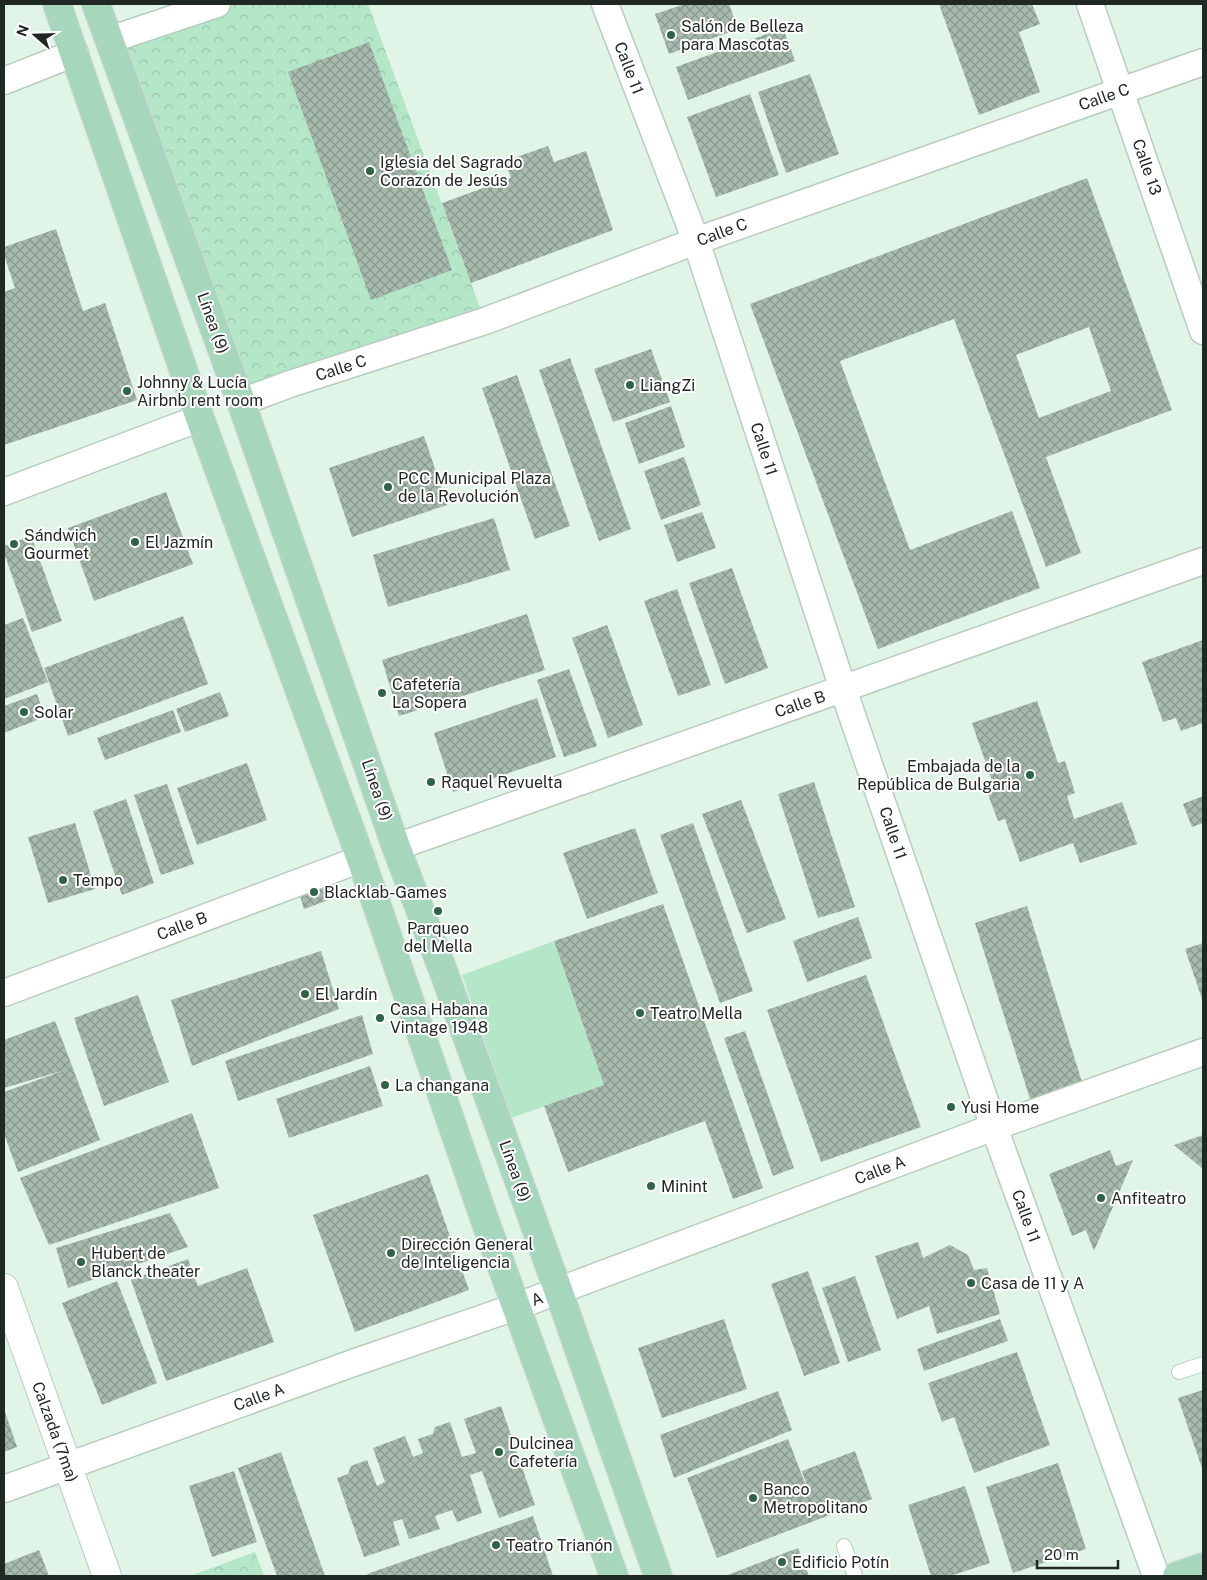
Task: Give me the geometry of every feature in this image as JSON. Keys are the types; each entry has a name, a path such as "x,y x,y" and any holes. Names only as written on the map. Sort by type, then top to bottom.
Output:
{"main road":[{"path":"57,4 200,418 361,859 515,1307 614,1576"},
{"name":"Línea (9)","path":"96,4 241,402 396,847 444,973 558,1290 658,1576"},
{"name":"Calzada (7ma)","path":"4,1288 107,1576"},
{"path":"1177,1576 1203,1567"}],"street":[{"path":"110,40 217,4"},
{"name":"Calle 11","path":"605,4 696,241 843,689 994,1127 1156,1576"},
{"name":"Calle 13","path":"1090,4 1203,331"},
{"path":"4,81 75,53"},
{"name":"Calle C","path":"241,402 290,384 485,321 696,241 1203,62"},
{"path":"4,492 200,418"},
{"name":"Calle B","path":"396,847 1203,561"},
{"name":"Calle B","path":"4,993 361,859"},
{"name":"Calle A","path":"558,1290 994,1127 1203,1052"},
{"name":"A","path":"515,1307 558,1290"},
{"name":"Calle A","path":"4,1489 356,1362 515,1307"}],"lane":[{"path":"1179,1372 1203,1364"},
{"path":"844,1546 855,1576"}],"green space":[{"path":"216,4 368,4 485,321 241,402 109,40"},
{"path":"554,941 604,1085 511,1118 462,975"},
{"path":"255,1552 264,1576 190,1576"}],"building":[{"path":"685,4 729,4 738,29 669,54 655,14"},
{"path":"939,4 1032,4 1040,24 1019,32 1040,92 979,115"},
{"path":"783,28 795,61 688,100 676,67"},
{"name":"Iglesia del Sagrado Corazón de Jesús","path":"369,42 452,270 371,300 288,72"},
{"path":"810,74 839,154 786,173 758,92"},
{"path":"750,94 779,175 716,197 687,117"},
{"path":"548,146 554,162 586,151 613,230 471,283 442,203 511,178 505,161"},
{"path":"1087,178 1172,410 1046,457 1081,553 1046,567 954,319 840,361 910,550 1012,511 1040,588 878,649 750,304","holes":["1089,327 1111,391 1039,418 1016,355"]},
{"path":"56,229 83,311 105,303 137,400 4,445 4,292 15,288 4,255 4,247"},
{"path":"651,349 670,402 613,422 594,369"},
{"path":"570,358 631,529 599,541 539,370"},
{"path":"517,375 570,526 535,539 482,388"},
{"path":"671,406 685,447 639,464 625,423"},
{"name":"PCC Municipal Plaza de la Revolución","path":"424,436 447,505 352,537 329,468"},
{"path":"684,457 701,505 661,520 644,471"},
{"path":"166,492 193,564 94,601 68,528"},
{"path":"702,512 716,548 677,562 664,525"},
{"path":"494,518 510,570 388,607 373,555"},
{"path":"31,536 62,621 32,632 4,553 4,546"},
{"path":"732,568 768,668 725,684 689,583"},
{"path":"677,589 711,685 678,696 644,601"},
{"path":"527,614 545,670 399,716 382,660"},
{"path":"183,616 208,684 68,736 44,668"},
{"path":"23,618 48,682 4,699 4,625"},
{"path":"607,625 643,725 608,738 572,638"},
{"path":"1203,640 1203,723 1181,731 1176,718 1163,722 1142,662"},
{"path":"569,669 597,746 564,757 537,680"},
{"path":"220,692 229,716 185,732 176,709"},
{"name":"Solar","path":"37,694 45,717 4,733 4,706"},
{"path":"537,698 556,757 453,792 434,733"},
{"name":"Embajada de la República de Bulgaria","path":"1037,701 1058,763 1065,761 1075,793 1067,796 1074,819 1122,802 1137,844 1080,863 1073,843 1020,862 1005,819 998,821 986,789 994,787 972,723"},
{"path":"173,710 181,732 105,760 97,738"},
{"path":"247,763 267,820 197,845 177,788"},
{"path":"814,782 855,907 818,918 778,794"},
{"path":"167,784 194,864 161,875 134,795"},
{"path":"1203,796 1203,823 1192,827 1183,804"},
{"path":"126,799 154,883 122,895 93,811"},
{"path":"741,800 786,919 747,933 702,814"},
{"path":"75,823 95,889 48,903 28,837"},
{"path":"693,823 753,991 720,1003 660,835"},
{"path":"635,828 658,893 587,919 563,853"},
{"path":"322,874 331,899 304,909 296,883"},
{"name":"Teatro Mella","path":"663,904 763,1188 733,1199 705,1121 568,1172 544,1106 604,1085 554,941"},
{"path":"1027,906 1082,1082 1030,1099 975,923"},
{"path":"858,917 872,958 807,982 793,941"},
{"path":"1203,943 1203,1002 1185,949"},
{"path":"321,951 339,1009 192,1066 171,1000"},
{"path":"866,975 921,1127 821,1162 767,1010"},
{"path":"138,995 169,1082 104,1106 74,1018"},
{"path":"362,1015 373,1054 238,1101 225,1061"},
{"path":"55,1021 100,1140 18,1172 4,1134 4,1092 65,1070 4,1088 4,1040"},
{"path":"745,1031 794,1168 773,1176 724,1038"},
{"path":"370,1066 383,1106 289,1138 276,1099"},
{"path":"192,1113 219,1188 49,1245 20,1178"},
{"path":"1203,1135 1203,1169 1174,1145"},
{"path":"1110,1150 1116,1166 1133,1160 1094,1251 1086,1230 1072,1236 1049,1174"},
{"name":"Dirección General de Inteligencia","path":"428,1174 469,1290 355,1332 313,1215"},
{"path":"170,1213 188,1247 68,1288 56,1248"},
{"path":"918,1242 923,1258 950,1245 968,1255 974,1270 987,1268 1000,1314 937,1334 929,1306 897,1319 875,1256"},
{"path":"188,1259 198,1286 247,1268 274,1342 166,1381 131,1280"},
{"path":"808,1271 840,1363 804,1376 771,1284"},
{"path":"855,1276 881,1350 848,1362 822,1288"},
{"path":"117,1281 157,1383 102,1405 62,1303"},
{"path":"724,1319 747,1389 662,1418 638,1348"},
{"path":"1000,1319 1008,1341 924,1371 917,1349"},
{"path":"1017,1352 1050,1445 974,1473 954,1417 942,1422 928,1383"},
{"path":"1203,1390 1203,1471 1178,1398"},
{"path":"778,1391 792,1430 674,1478 660,1435"},
{"path":"501,1406 535,1505 499,1518 482,1471 470,1475 482,1513 457,1522 452,1510 435,1516 440,1529 409,1539 402,1519 393,1522 400,1545 364,1557 337,1478 348,1474 351,1466 367,1460 377,1486 385,1482 373,1448 405,1436 413,1457 423,1453 418,1439 433,1434 435,1427 450,1422 462,1457 476,1453 464,1419"},
{"path":"4,1409 17,1447 4,1452"},
{"name":"Banco Metropolitano","path":"788,1439 810,1496 802,1471 855,1451 872,1499 717,1558 687,1478"},
{"path":"281,1452 325,1576 277,1576 238,1468"},
{"path":"1058,1463 1086,1549 1013,1573 986,1487"},
{"path":"234,1471 257,1542 212,1557 189,1486"},
{"path":"965,1486 990,1563 950,1576 931,1576 908,1505"},
{"name":"Teatro Trianón","path":"533,1516 553,1576 368,1576 367,1574"},
{"name":"Edificio Potín","path":"798,1548 809,1576 725,1576"},
{"path":"39,1550 49,1576 4,1576 4,1564"}],"place":[{"name":"Salón de Belleza para Mascotas","path":"671,35"},
{"name":"Iglesia del Sagrado Corazón de Jesús","path":"370,171"},
{"name":"LiangZi","path":"630,385"},
{"name":"Johnny & Lucía Airbnb rent room","path":"127,391"},
{"name":"PCC Municipal Plaza de la Revolución","path":"388,487"},
{"name":"El Jazmín","path":"135,542"},
{"name":"Sándwich Gourmet","path":"14,544"},
{"name":"Cafetería La Sopera","path":"382,693"},
{"name":"Solar","path":"24,712"},
{"name":"Embajada de la República de Bulgaria","path":"1030,775"},
{"name":"Raquel Revuelta","path":"431,782"},
{"name":"Tempo","path":"63,880"},
{"name":"Blacklab-Games","path":"314,892"},
{"name":"Parqueo del Mella","path":"438,911"},
{"name":"El Jardín","path":"305,994"},
{"name":"Teatro Mella","path":"640,1013"},
{"name":"Casa Habana Vintage 1948","path":"380,1018"},
{"name":"La changana","path":"385,1085"},
{"name":"Yusi Home","path":"951,1107"},
{"name":"Minint","path":"651,1186"},
{"name":"Anfiteatro","path":"1101,1198"},
{"name":"Dirección General de Inteligencia","path":"391,1253"},
{"name":"Hubert de Blanck theater","path":"81,1262"},
{"name":"Casa de 11 y A","path":"971,1283"},
{"name":"Dulcinea Cafetería","path":"499,1452"},
{"name":"Banco Metropolitano","path":"753,1498"},
{"name":"Teatro Trianón","path":"496,1545"},
{"name":"Edificio Potín","path":"782,1562"}]}
